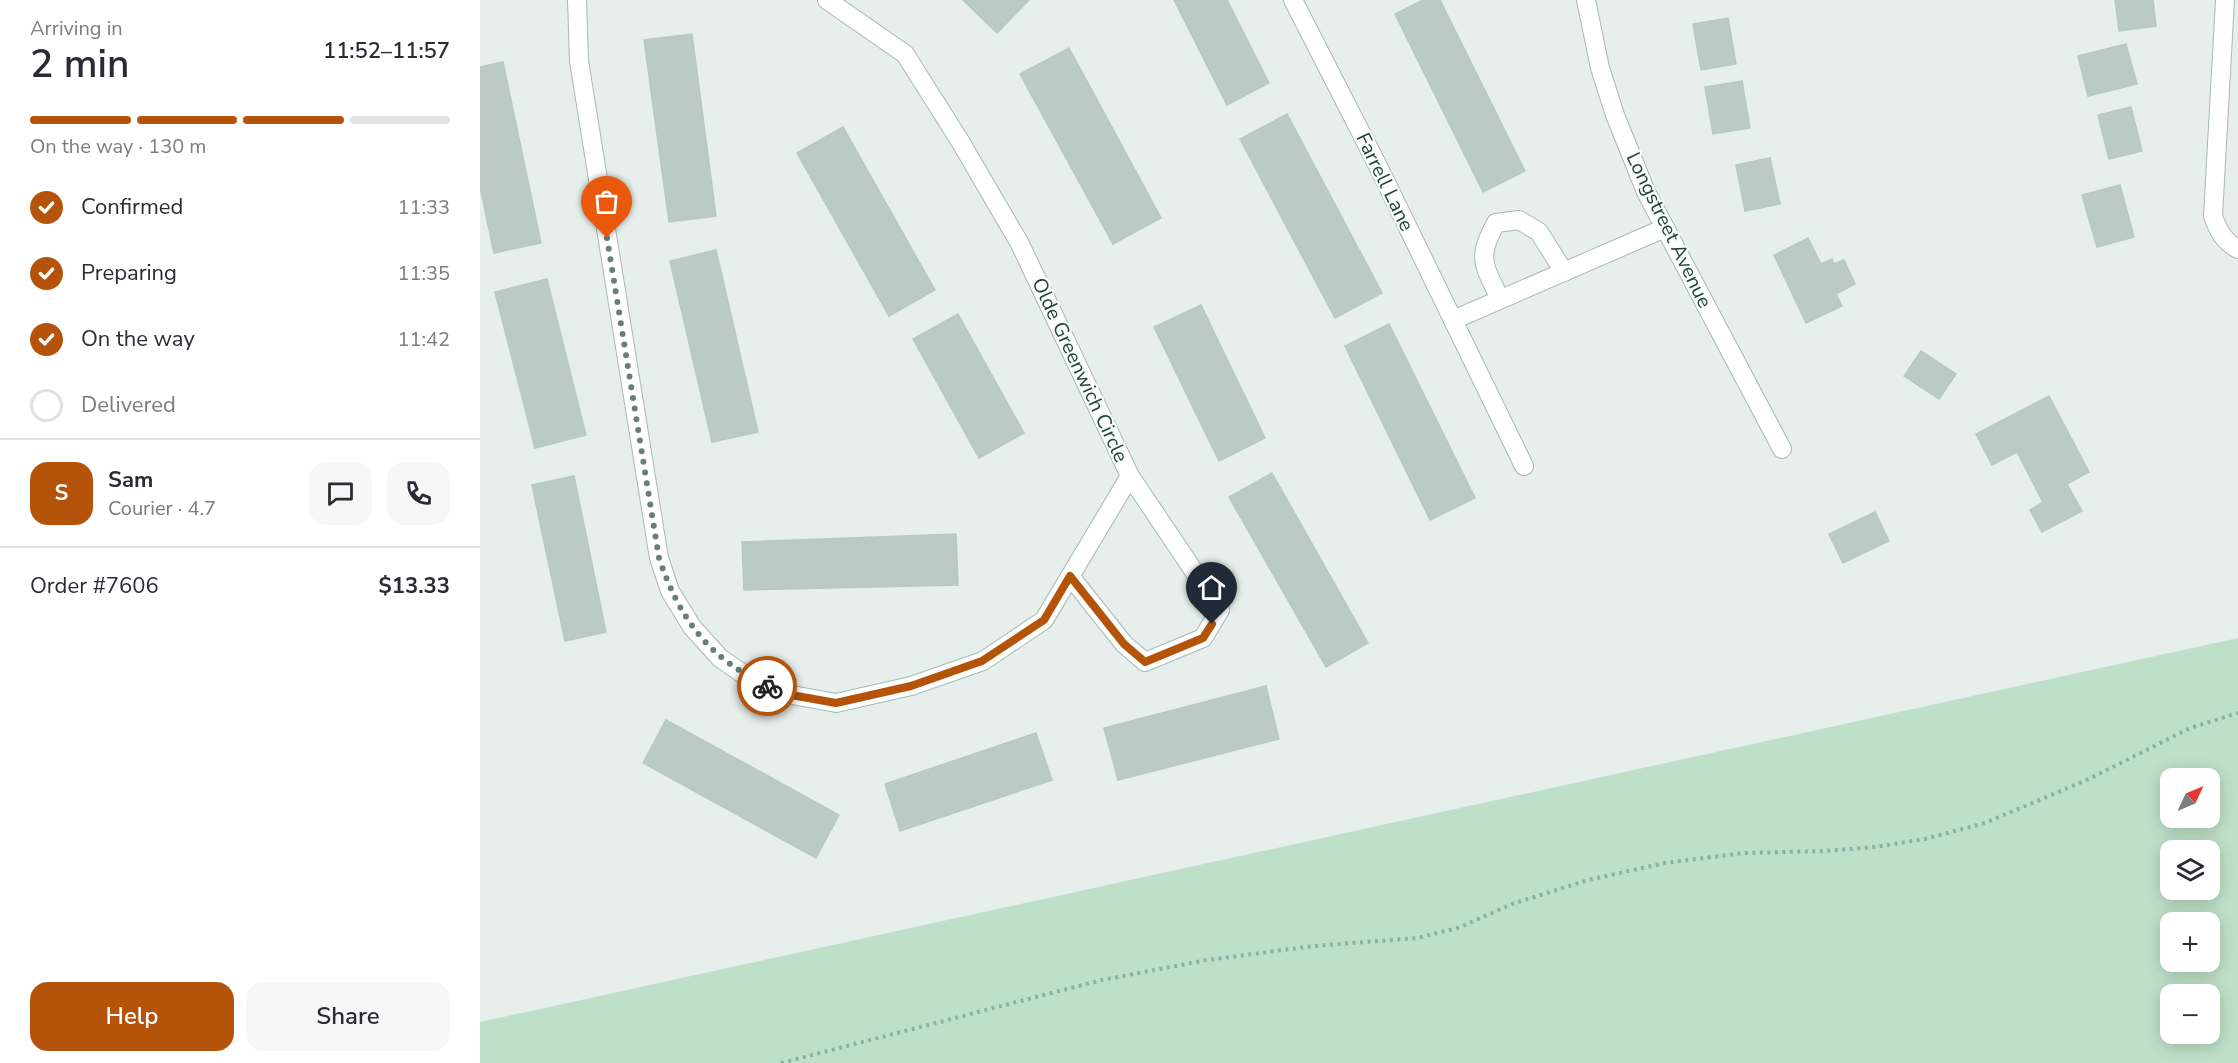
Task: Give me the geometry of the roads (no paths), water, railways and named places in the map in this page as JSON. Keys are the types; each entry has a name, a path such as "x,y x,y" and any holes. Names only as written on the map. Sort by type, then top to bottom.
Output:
{"street":[{"name":"Olde Greenwich Circle","path":"577,0 579,61 659,558 670,591 692,627 720,658 743,674 780,693 836,703 911,686 982,661 1044,620 1130,476 1020,244 960,141 905,54 827,0"},
{"name":"Farrell Lane","path":"1293,0 1378,166 1524,466"},
{"name":"Longstreet Avenue","path":"1586,0 1600,68 1646,192 1782,449"},
{"path":"2225,0 2213,216 2220,233 2238,249"},
{"path":"1500,299 1483,263 1487,238 1496,223 1519,220 1539,231 1564,272"},
{"path":"1453,320 1665,228"},
{"path":"1070,576 1124,644 1145,662 1203,638 1220,610 1130,476"}]}
